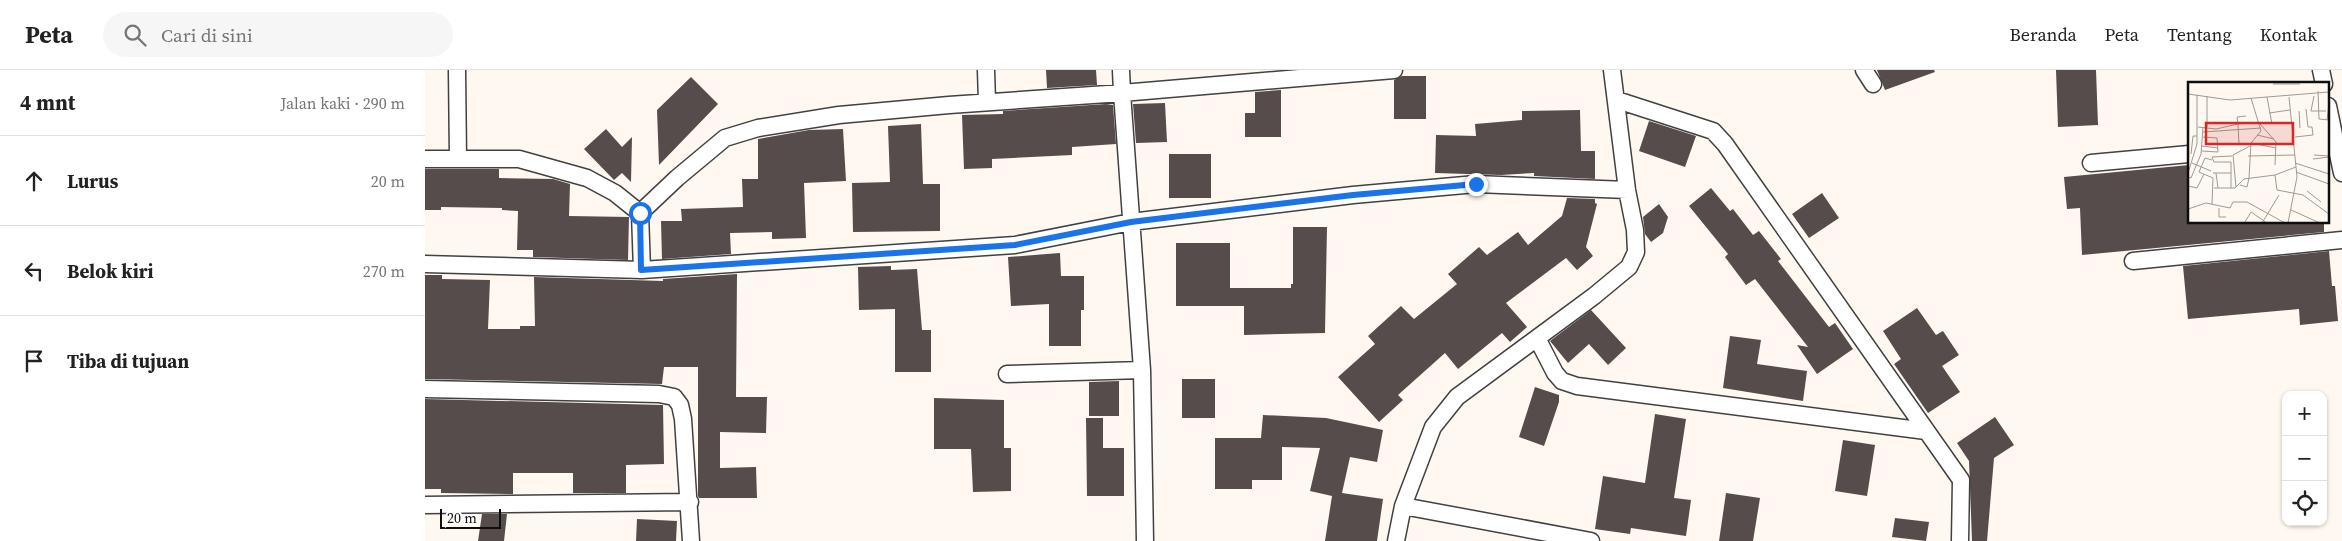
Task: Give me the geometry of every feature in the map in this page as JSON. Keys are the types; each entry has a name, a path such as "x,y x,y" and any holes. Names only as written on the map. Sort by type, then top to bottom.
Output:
{"street":[{"path":"457,70 458,159"},
{"path":"985,70 987,102"},
{"path":"1121,70 1142,370 1145,541"},
{"path":"641,270 640,213 677,178 725,138 758,128 839,115 1394,70"},
{"path":"1395,541 1403,506 1433,428 1457,397 1594,296 1629,267 1636,252 1635,230 1627,190 1613,70"},
{"path":"1864,70 1873,84"},
{"path":"1617,100 1713,131 1731,152 1961,480 1960,541"},
{"path":"2329,114 2332,140 2342,173"},
{"path":"2091,163 2188,154"},
{"path":"425,159 519,159 587,178 615,193 640,213"},
{"path":"425,264 641,270 1015,245 1131,222 1353,195 1476,184 1627,190"},
{"path":"2133,262 2342,240"},
{"path":"1537,338 1555,373 1562,381 1577,386 1926,431"},
{"path":"1007,374 1142,370"},
{"path":"425,389 659,394 674,397 680,405 683,419 690,502 691,541"},
{"path":"425,505 690,502"},
{"path":"1403,506 1591,541"}],"building":[{"path":"1046,70 1096,70 1097,85 1047,88"},
{"path":"1877,70 1934,70 1935,72 1885,90"},
{"path":"2056,70 2096,70 2098,125 2058,127"},
{"path":"1402,76 1426,76 1426,119 1394,119 1394,80"},
{"path":"691,77 718,104 659,165 657,110"},
{"path":"1281,90 1281,137 1245,137 1245,113 1255,113 1255,92"},
{"path":"1165,103 1167,142 1136,143 1133,104"},
{"path":"1113,105 1116,144 1072,147 1072,155 992,159 992,168 964,169 962,115 1003,114 1003,111"},
{"path":"1580,110 1581,151 1595,151 1595,179 1534,176 1534,173 1501,175 1435,173 1436,135 1476,136 1475,124 1522,120 1522,111"},
{"path":"1649,121 1696,136 1685,167 1639,151"},
{"path":"921,124 923,184 940,184 940,231 853,232 852,183 890,182 888,126"},
{"path":"606,129 622,147 632,137 631,182 622,173 614,180 584,149"},
{"path":"843,129 846,181 804,183 806,238 772,239 772,232 730,233 731,254 662,259 661,221 682,221 681,209 743,207 742,179 758,179 758,139 809,130"},
{"path":"1169,154 1211,154 1211,198 1169,198"},
{"path":"2188,165 2188,224 2324,224 2324,232 2082,255 2080,208 2067,209 2064,177"},
{"path":"425,169 499,169 499,178 553,179 570,184 569,216 629,217 628,260 533,257 533,250 517,250 518,211 502,210 502,208 441,207 441,210 425,210"},
{"path":"1711,188 1730,211 1733,209 1753,235 1759,231 1781,259 1778,261 1829,327 1835,323 1853,349 1817,374 1797,345 1808,347 1755,279 1746,285 1725,257 1728,254 1689,206"},
{"path":"1822,193 1839,218 1809,238 1792,214"},
{"path":"1567,198 1595,199 1597,204 1586,247 1593,256 1577,270 1566,258 1506,303 1527,327 1510,342 1502,333 1458,369 1445,353 1398,395 1403,400 1379,422 1338,377 1375,344 1368,336 1401,306 1414,319 1457,284 1448,274 1479,247 1487,255 1518,232 1528,245 1562,216"},
{"path":"1659,204 1668,217 1663,233 1651,242 1645,234 1643,217"},
{"path":"1293,227 1327,227 1325,333 1244,335 1244,306 1176,306 1176,243 1230,243 1230,288 1291,288 1291,284 1293,284"},
{"path":"2329,251 2338,321 2300,325 2299,309 2188,319 2183,266"},
{"path":"1060,253 1061,276 1084,276 1084,310 1081,310 1081,346 1049,346 1049,304 1011,306 1008,257"},
{"path":"891,266 891,270 917,269 922,330 931,330 931,372 895,372 895,309 859,310 858,267"},
{"path":"737,274 736,397 767,397 766,433 720,432 720,468 756,467 757,498 699,498 698,496 698,367 664,367 662,384 425,379 425,275 442,275 442,279 490,280 488,329 520,329 520,326 535,326 534,277 663,281 663,279"},
{"path":"1917,308 1936,335 1943,331 1959,355 1942,366 1960,392 1928,413 1894,364 1901,359 1883,331"},
{"path":"1591,310 1626,348 1608,365 1589,344 1568,363 1550,341"},
{"path":"1730,336 1761,340 1757,364 1807,371 1803,401 1723,388"},
{"path":"1182,379 1215,379 1215,418 1182,418"},
{"path":"1119,381 1119,416 1089,416 1089,382"},
{"path":"1535,387 1559,395 1559,402 1544,446 1519,437"},
{"path":"934,398 1004,400 1004,448 1011,448 1011,491 973,492 971,449 934,449"},
{"path":"425,399 663,405 664,464 626,465 626,493 573,493 573,473 513,473 513,494 441,493 441,489 425,489"},
{"path":"1655,414 1686,419 1674,498 1691,500 1686,536 1631,528 1630,534 1595,529 1603,476 1645,483"},
{"path":"1263,415 1326,418 1383,430 1377,462 1350,457 1342,493 1383,499 1377,541 1325,541 1332,496 1310,491 1320,448 1282,447 1282,480 1252,480 1252,489 1215,489 1215,438 1261,438"},
{"path":"1995,417 2014,445 1994,458 1987,541 1972,541 1969,461 1957,443"},
{"path":"1086,418 1103,418 1103,448 1124,448 1124,496 1087,496"},
{"path":"1843,440 1875,445 1867,496 1835,491"},
{"path":"1726,493 1760,498 1753,541 1719,541"},
{"path":"482,514 507,514 504,541 478,541"},
{"path":"1895,518 1929,522 1926,541 1892,537"},
{"path":"637,519 677,521 676,541 636,541"}],"route":[{"path":"640,213 642,241 641,270 1015,245 1131,222 1353,195 1476,184"}]}
